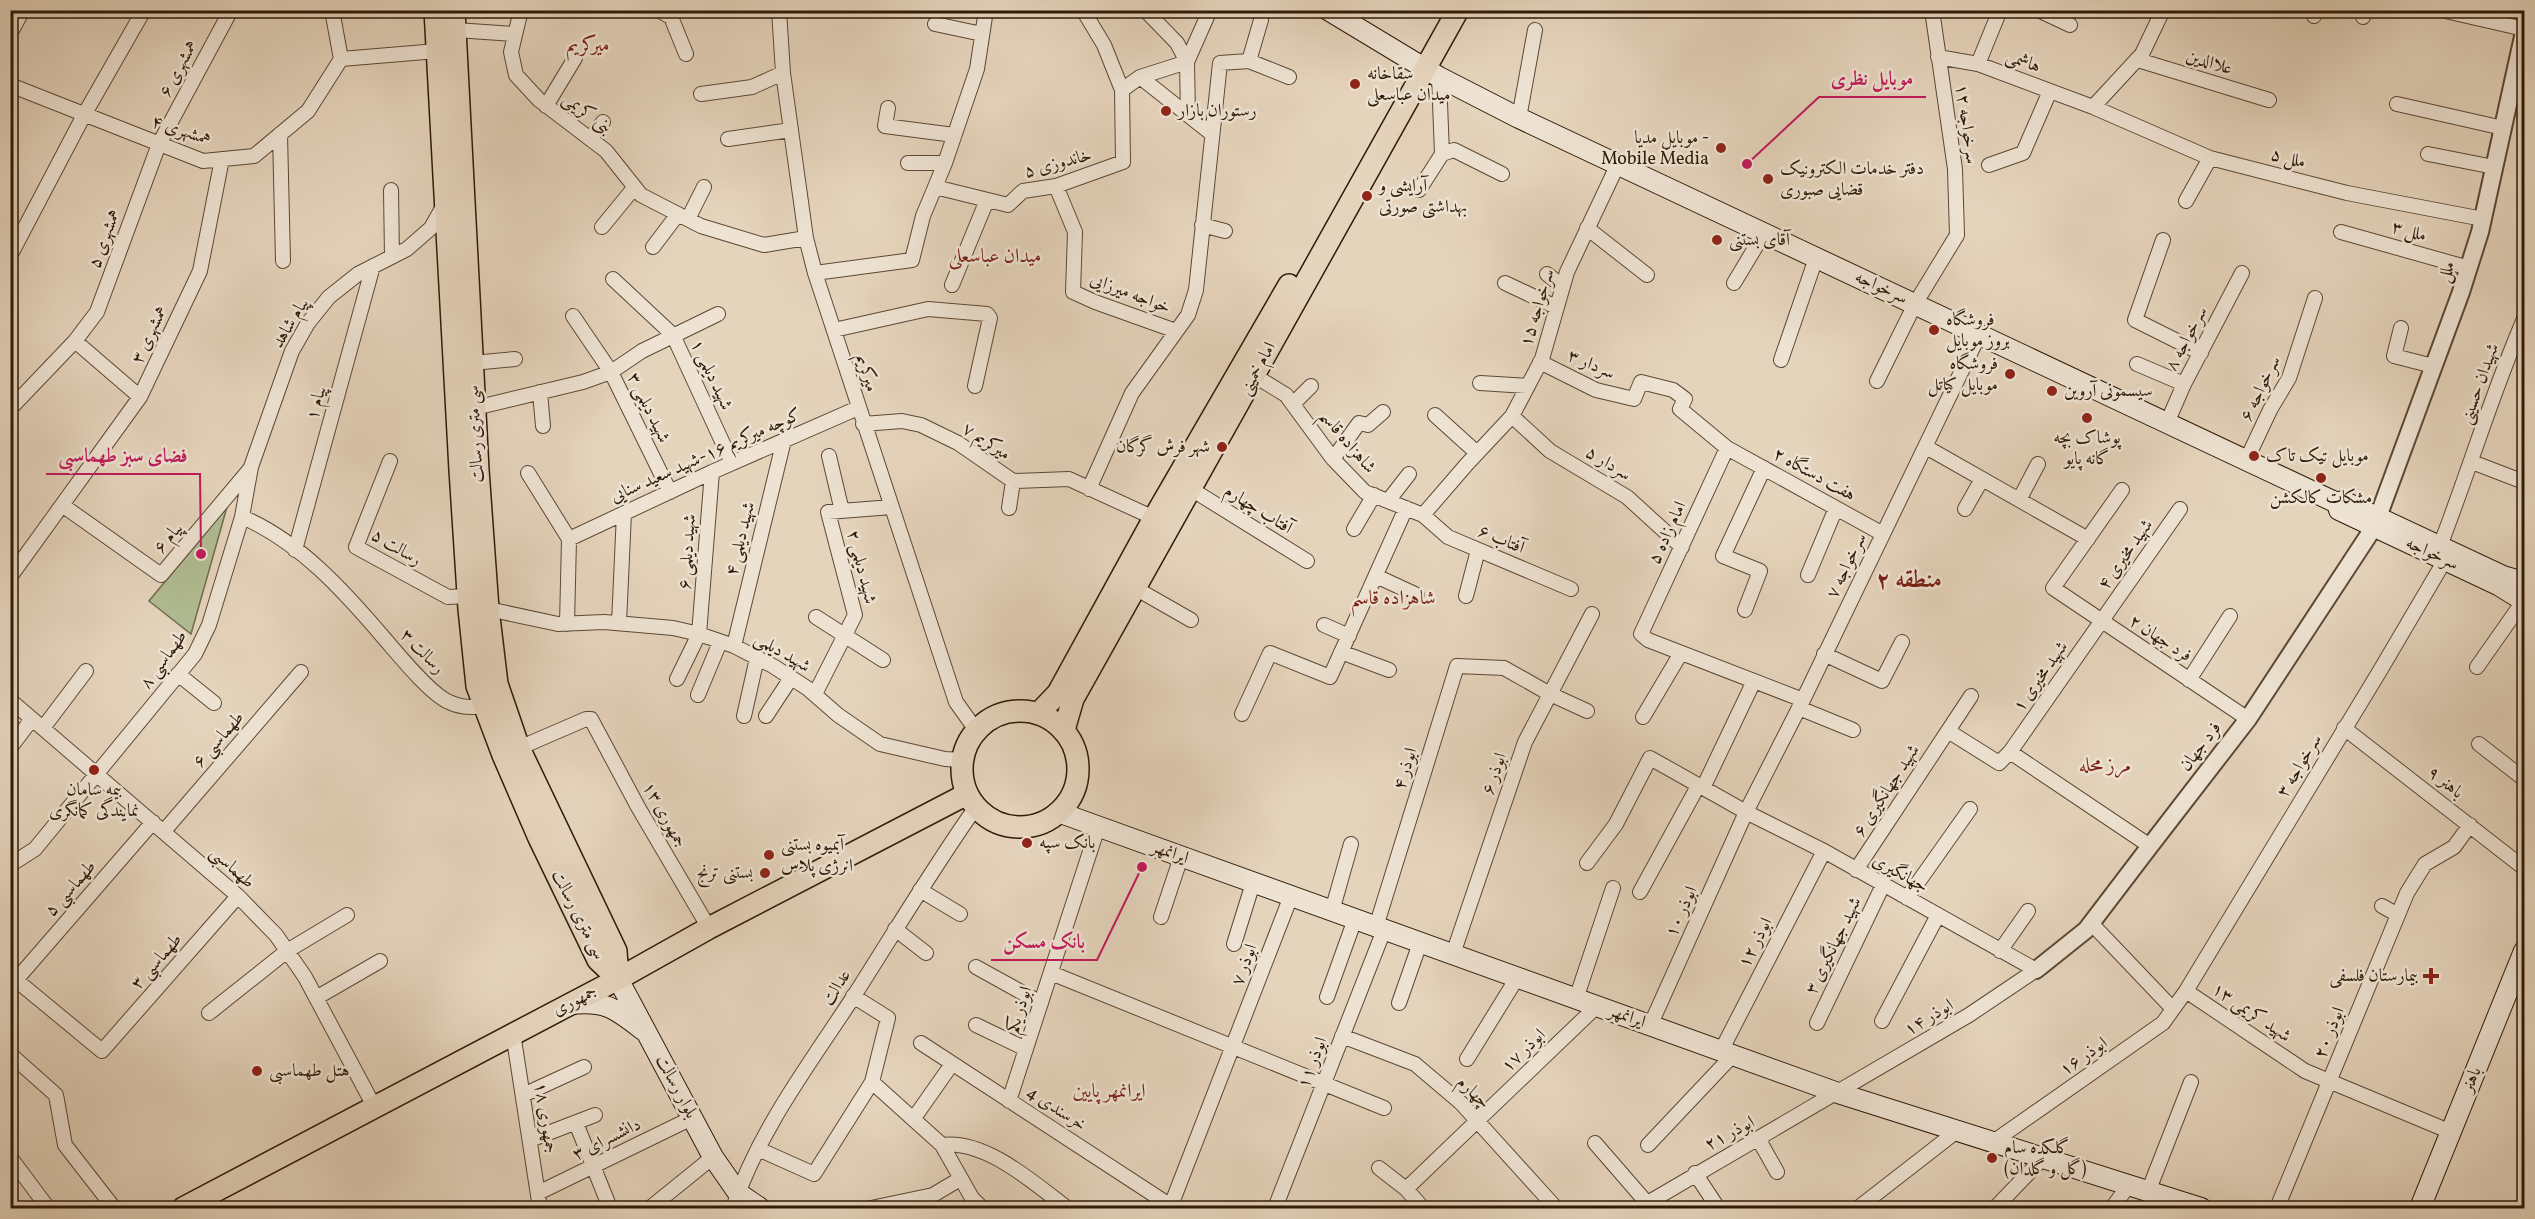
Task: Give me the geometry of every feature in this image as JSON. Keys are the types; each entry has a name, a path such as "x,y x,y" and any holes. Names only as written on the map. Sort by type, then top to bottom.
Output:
{"main road":[{"name":"سی متری رسالت","path":"435,10 447,201 469,470 497,684 519,748 616,951 618,979"},
{"name":"سرخواجه","path":"1328,10 1428,70 1519,118 2442,553 2524,600"},
{"name":"امام خمینی","path":"1039,713 1058,693 1154,518 1428,70 1446,10"},
{"name":"امام خمینی","path":"1064,730 1073,699 1428,70 1458,10"},
{"name":"سی متری رسالت","path":"455,20 475,408 469,470 468,596 477,686 539,838 598,960 618,979"},
{"name":"سرخواجه","path":"2442,553 2524,582"},
{"path":"1024,710 1039,713 1064,730 1072,743 1077,757 1078,772 1075,787 1068,801 1058,813 1045,821 1031,826 1015,827 1000,824 987,817 971,801 962,780 964,750 976,730 994,716 1009,711 1024,710"},
{"name":"جمهوری","path":"189,1207 618,979 709,928 971,801"},
{"name":"ایرانمهر","path":"1058,813 1838,1093 2201,1209"},
{"name":"باهنر","path":"2420,1209 2524,951"},
{"name":"بلوار رسالت","path":"618,979 714,1157 735,1201"},
{"path":"570,1004 592,1002 606,1005 647,1033"},
{"path":"735,1201 760,1209"}],"street":[{"path":"10,34 23,10"},
{"path":"10,256 84,115 144,10"},
{"name":"۶ همشهری","path":"159,144 231,10"},
{"path":"332,10 341,59 437,51"},
{"name":"بنی کریمی","path":"521,10 511,52 516,75 546,105 606,150 641,195 701,226 764,245 806,238"},
{"path":"658,10 674,14 686,54"},
{"name":"میرکریم","path":"779,10 783,73 806,238 815,273 956,702 976,730"},
{"path":"815,273 912,260 923,216 945,163 977,69 986,10"},
{"path":"1083,10 1104,45 1122,90 1140,76 1187,62"},
{"path":"1145,10 1177,43 1187,62"},
{"path":"1188,115 1187,62 1210,10"},
{"name":"۱۲ سرخواجه","path":"1877,381 1915,304 1957,235 1955,169 1932,10"},
{"path":"1978,64 2000,10"},
{"path":"2038,10 2070,25"},
{"path":"2093,107 2138,60 2163,10"},
{"path":"2441,10 2524,31"},
{"path":"455,20 514,34"},
{"path":"1249,61 1261,20"},
{"path":"935,24 982,34"},
{"path":"1519,118 1535,30"},
{"name":"ملل","path":"2376,522 2469,268 2483,219 2524,31"},
{"path":"546,105 575,57"},
{"name":"هاشمی","path":"1938,57 1978,64 2093,107"},
{"name":"همشهری ۴","path":"10,85 203,161 254,156 308,111 341,59"},
{"name":"علاالدین","path":"2138,60 2269,100"},
{"path":"1089,489 1132,393 1188,315 1196,290 1220,63 1249,61 1289,77"},
{"path":"1428,70 1442,154"},
{"path":"701,94 752,87 783,73"},
{"path":"1140,76 1212,134"},
{"name":"خاندوزی ۵","path":"935,187 1008,205 1023,191 1056,186 1124,162 1122,90"},
{"path":"1989,165 2023,153 2050,91"},
{"path":"2397,104 2503,128"},
{"name":"ملل ۵","path":"2093,107 2210,158 2347,193 2483,219"},
{"path":"888,108 885,126 954,135"},
{"path":"590,139 603,122"},
{"path":"728,139 791,130"},
{"path":"280,134 283,261"},
{"name":"۵ همشهری","path":"10,409 75,341 97,312 159,144"},
{"path":"1419,190 1442,154 1454,150 1502,174"},
{"path":"2428,154 2494,166"},
{"path":"2186,201 2210,158"},
{"name":"۳ همشهری","path":"10,577 140,398 200,271 222,159"},
{"path":"908,163 945,163"},
{"name":"سرخواجه ۱۵","path":"1423,515 1512,416 1540,362 1566,272 1618,164"},
{"name":"خواجه میرزایی","path":"1056,186 1075,232 1073,292 1176,331"},
{"path":"652,248 683,217 704,187"},
{"path":"602,227 634,188"},
{"path":"391,190 392,256"},
{"path":"952,285 987,200"},
{"name":"پیام شاهد","path":"242,517 251,467 292,351 308,323 329,297 358,274 407,249 430,228 447,201"},
{"path":"1202,225 1225,231"},
{"path":"1587,228 1647,275"},
{"name":"ملل ۳","path":"2341,232 2469,268"},
{"path":"1734,283 1764,233"},
{"path":"2163,240 2135,320 2201,353"},
{"path":"1780,360 1816,258"},
{"name":"۱ پیام","path":"295,550 374,266"},
{"name":"۸ سرخواجه","path":"2167,423 2184,384 2242,273"},
{"path":"1547,274 1562,286"},
{"path":"613,279 673,335"},
{"path":"1505,283 1556,307"},
{"name":"سرخواجه ۶","path":"2246,461 2270,410 2289,378 2315,298"},
{"path":"834,330 928,309 987,314 990,318 975,386"},
{"path":"475,408 583,382 611,372 642,351 718,314"},
{"name":"شهید دیلمی ۳","path":"573,316 611,372 670,492"},
{"name":"شهیدان حسینی","path":"2442,553 2488,410 2524,319"},
{"path":"2402,328 2394,356 2433,366"},
{"name":"شهید دیلمی ۱","path":"673,335 732,463"},
{"name":"سرخواجه ۷","path":"1746,812 1801,704 1979,335"},
{"path":"75,341 140,398"},
{"path":"472,363 515,359"},
{"name":"۳ سردار","path":"1540,362 1596,390 1634,399 1641,382 1673,390 1685,399 1680,409 1727,448"},
{"path":"2137,364 2184,384"},
{"name":"شاهزاده قاسم","path":"1255,376 1286,395 1333,459 1365,492 1423,515"},
{"path":"1480,383 1528,386"},
{"path":"1293,404 1311,386"},
{"path":"540,392 543,426"},
{"name":"کوچه میرکریم ۱۶-شهید سعید سنایی","path":"569,539 712,472 858,408"},
{"path":"1333,459 1359,423 1368,425 1383,412"},
{"path":"1436,414 1478,453"},
{"name":"۵ سردار","path":"1512,416 1550,451 1627,497 1682,547"},
{"name":"۷ میرکریم","path":"863,424 902,421 921,425 958,443 1013,481 1069,479 1154,518"},
{"name":"۴ شهید دیلمی","path":"734,646 784,440"},
{"path":"1926,447 2088,539 2122,490"},
{"name":"هفت دستگاه ۲","path":"1727,448 1883,534"},
{"name":"۵ امام زاده","path":"1681,653 1648,640 1641,634 1727,448"},
{"name":"۲ شهید دیلمی","path":"815,694 855,615 835,511 829,456"},
{"name":"۵ رسالت","path":"390,461 356,547 448,597 468,596"},
{"path":"2472,462 2524,482"},
{"path":"2019,500 2038,464"},
{"name":"۶ پیام","path":"62,505 161,575 251,467"},
{"path":"1745,610 1760,571 1724,556 1764,468"},
{"name":"۶ شهید دیلمی","path":"699,634 712,472"},
{"path":"528,473 569,539 567,624"},
{"path":"1388,501 1409,474"},
{"path":"1965,508 1982,479"},
{"path":"1008,508 1013,481"},
{"name":"آفتاب چهارم","path":"1191,489 1307,561"},
{"path":"1354,529 1374,495"},
{"path":"835,511 892,507"},
{"path":"1242,714 1270,653 1330,677 1406,508"},
{"path":"1808,575 1836,508"},
{"name":"۴ شهید مخیری","path":"2101,622 2180,509"},
{"path":"619,623 624,513"},
{"name":"آفتاب ۶","path":"1423,515 1448,537 1571,589"},
{"name":"۳ رسالت","path":"242,517 260,524 295,550 348,596 414,673 447,702 468,708 485,706"},
{"name":"۸ طهماسبی","path":"10,865 35,849 195,654 209,625 242,517"},
{"name":"فرد جهان","path":"2036,970 2086,930 2150,846 2247,718 2376,522"},
{"name":"۲ فرد جهان","path":"2088,539 2053,588 2247,718"},
{"path":"1466,596 1478,550"},
{"name":"سرخواجه ۳","path":"2186,991 2381,669 2442,553"},
{"path":"1376,576 1417,595"},
{"path":"1135,588 1191,620"},
{"path":"2477,667 2524,600"},
{"name":"شهید دیلمی","path":"488,609 558,624 619,623 674,628 699,634 734,646 791,678 880,744 945,759 962,760"},
{"name":"ابوذر ۶","path":"1453,954 1525,742 1592,614"},
{"path":"2189,680 2230,616"},
{"path":"816,617 884,660"},
{"name":"شهید مخیری ۱","path":"2010,752 2101,622"},
{"path":"1324,626 1349,636"},
{"path":"677,679 699,634"},
{"path":"698,695 720,642"},
{"path":"1824,654 1882,681 1902,642"},
{"path":"1341,652 1389,670"},
{"path":"1643,717 1681,653 1754,681 1853,730"},
{"path":"744,716 757,658"},
{"name":"ابوذر ۴","path":"1380,928 1457,666 1504,668 1550,694"},
{"path":"10,748 37,724 86,671"},
{"name":"۶ طهماسبی","path":"159,826 300,672"},
{"path":"178,674 214,703"},
{"path":"766,716 791,678"},
{"path":"1640,892 1701,787 1754,681"},
{"path":"1550,694 1587,711"},
{"name":"۶ شهید جهانگیری","path":"1856,870 1971,696"},
{"name":"طهماسبی","path":"10,700 159,826 238,896 276,935 316,998 375,1108"},
{"name":"۱۳ جمهوری","path":"519,748 586,719 591,719 638,807 709,928"},
{"name":"۹ باهنر","path":"2344,728 2524,868"},
{"path":"1948,731 1999,763 2010,752 2150,846"},
{"path":"2479,744 2524,779"},
{"name":"جهانگیری","path":"1587,863 1616,824 1650,758 1746,812 1824,851 2036,970"},
{"name":"عدالت","path":"735,1201 774,1118 920,890 971,801"},
{"path":"1907,898 1970,809"},
{"name":"ابوذر ۱۰","path":"1650,1026 1746,812"},
{"name":"ابوذر ۲۰","path":"2277,1209 2407,893 2424,864 2454,848 2470,825"},
{"name":"۵ طهماسبی","path":"102,1051 16,980 159,826"},
{"name":"ابوذر یکم","path":"1009,1101 1098,827"},
{"path":"1332,911 1351,844"},
{"name":"ابوذر ۱۲","path":"1648,1144 1727,1053 1824,851"},
{"path":"1161,917 1181,857"},
{"path":"1233,944 1253,883"},
{"name":"۳ شهید جهانگیری","path":"1817,1023 1883,885"},
{"path":"1576,999 1613,888"},
{"path":"920,890 960,914"},
{"name":"۳ طهماسبی","path":"102,1051 238,896"},
{"name":"۷ ابوذر","path":"1171,1207 1291,896"},
{"path":"2382,906 2398,915"},
{"path":"2000,951 2028,911"},
{"path":"209,1013 287,951 347,915"},
{"path":"1882,1021 1938,915"},
{"path":"1327,997 1355,919"},
{"path":"2091,923 2173,1009"},
{"name":"ابوذر ۱۱","path":"1275,1209 1342,1036 1380,928"},
{"path":"895,929 926,953"},
{"path":"1399,1003 1420,943"},
{"path":"316,998 380,961"},
{"path":"976,967 1041,1003"},
{"name":"۱۴ ابوذر","path":"1838,1093 1969,1015 2036,970"},
{"path":"1050,973 1384,1108"},
{"path":"1467,1059 1517,978"},
{"name":"۱۶ ابوذر","path":"1994,1142 2163,1023 2186,991"},
{"name":"۱۳ شهید کریمی","path":"2186,991 2305,1071 2451,1132"},
{"path":"758,1149 814,1174 872,1082 888,1018 853,996"},
{"name":"۱۷ ابوذر","path":"1406,1189 1597,1006"},
{"path":"976,1025 1026,1049"},
{"name":"جمهوری ۱۸","path":"513,1033 540,1209"},
{"name":"چهارم","path":"1342,1036 1415,1065 1461,1103 1556,1209"},
{"name":"خرسندی 4","path":"921,1043 1171,1207"},
{"path":"10,1054 56,1095 65,1145 114,1209"},
{"path":"914,1118 952,1064"},
{"path":"523,1095 585,1066"},
{"path":"872,1082 942,1145 960,1179 982,1209"},
{"path":"2148,1192 2191,1082"},
{"name":"۲۱ ابوذر","path":"1642,1207 1695,1173 1759,1140 1838,1093"},
{"path":"530,1140 596,1115"},
{"name":"۳ دانشسرای","path":"538,1193 692,1118"},
{"path":"576,1123 610,1209"},
{"path":"1858,1209 1957,1131"},
{"path":"1759,1140 1777,1172"},
{"path":"1595,1143 1642,1207"},
{"path":"942,1145 954,1144 975,1148 1007,1165 1067,1209"},
{"path":"10,1157 48,1209"},
{"path":"650,1209 714,1157"},
{"path":"1995,1209 2043,1158"},
{"path":"1379,1168 1406,1189 1423,1209"},
{"path":"1695,1173 1718,1209"},
{"path":"871,1209 933,1195 960,1179"},
{"path":"2112,1209 2129,1185"}],"green space":[{"path":"227,507 191,634 149,601"}],"place":[{"name":"سقاخانه میدان عباسعلی","path":"1355,84"},
{"name":"رستوران بازار","path":"1166,111"},
{"name":"موبایل مدیا - Mobile Media","path":"1721,148"},
{"name":"موبایل نظری","path":"1747,164"},
{"name":"دفتر خدمات الکترونیک قضایی صبوری","path":"1768,179"},
{"name":"آرایشی و بهداشتی صورتی","path":"1367,196"},
{"name":"آقای بستنی","path":"1717,240"},
{"name":"فروشگاه بروز موبایل","path":"1934,330"},
{"name":"فروشگاه موبایل کیاتل","path":"2010,374"},
{"name":"سیسمونی آروین","path":"2052,391"},
{"name":"پوشاک بچه گانه پایو","path":"2087,418"},
{"name":"شهر فرش گرگان","path":"1222,447"},
{"name":"موبایل تیک تاک","path":"2254,456"},
{"name":"مشکات کالکشن","path":"2321,478"},
{"name":"فضای سبز طهماسبی","path":"201,554"},
{"name":"بیمه سامان نمایندگی کمانگری","path":"94,770"},
{"name":"بانک سپه","path":"1027,843"},
{"name":"آبمیوه بستنی انرژی پلاس","path":"769,855"},
{"name":"بانک مسکن","path":"1142,867"},
{"name":"بستنی ترنج","path":"765,873"},
{"name":"بیمارستان فلسفی","path":"2431,976"},
{"name":"هتل طهماسبی","path":"257,1071"},
{"name":"گلکده سام (گل و گلدان)","path":"1992,1158"}],"district":[{"name":"میرکریم","path":"588,46"},
{"name":"میدان عباسعلی","path":"995,257"},
{"name":"منطقه ۲","path":"1909,581"},
{"name":"شاهزاده قاسم","path":"1393,599"},
{"name":"مرز محله","path":"2105,766"},
{"name":"ایرانمهر پایین","path":"1109,1092"}]}
